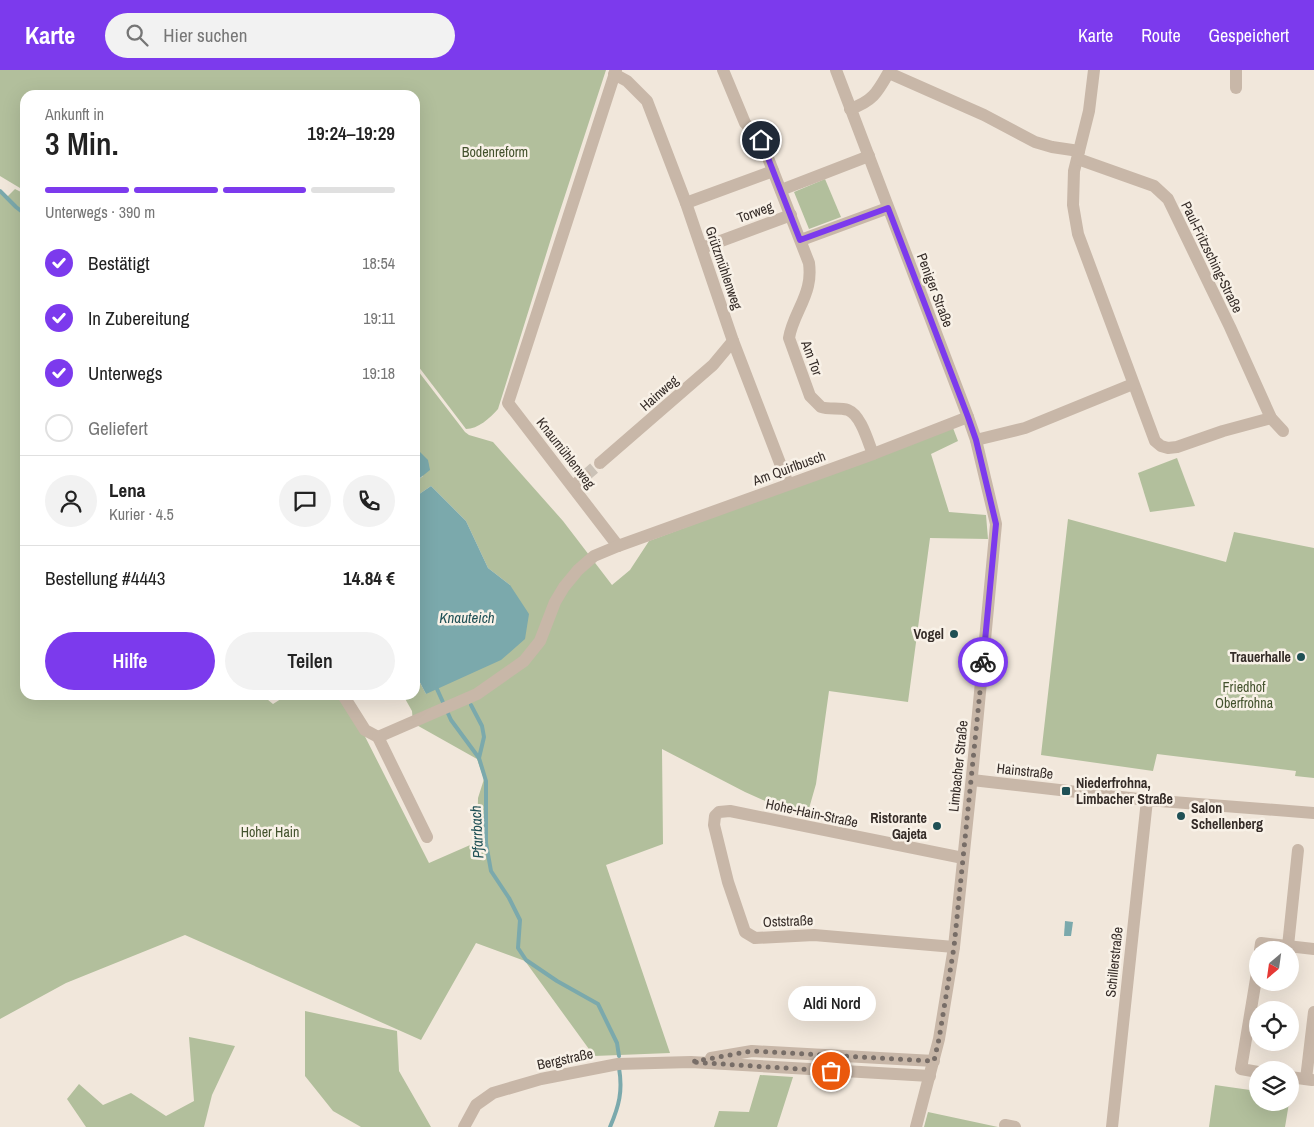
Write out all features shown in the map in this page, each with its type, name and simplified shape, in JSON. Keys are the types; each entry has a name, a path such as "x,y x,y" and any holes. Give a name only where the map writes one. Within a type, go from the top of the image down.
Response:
{"street":[{"name":"Am Tor","path":"724,70 744,123 761,140 809,263 810,277 808,288 790,328 789,338 810,396 821,407 853,412 858,418 873,454"},
{"name":"Peniger Straße","path":"836,70 968,417 976,440 996,524"},
{"path":"1094,70 1089,112 1074,172 1072,192 1074,216 1078,234 1154,441 1168,448 1177,447 1270,418"},
{"path":"1236,70 1236,88"},
{"path":"850,109 871,100 890,71"},
{"name":"Paul-Fritzsching-Straße","path":"890,71 984,115 1035,142 1078,155 1154,186 1168,199 1230,327 1270,418 1283,431"},
{"name":"Grützmühlenweg","path":"615,72 647,101 686,203 733,341 788,484"},
{"name":"Knaumühlenweg","path":"615,72 508,403 618,546"},
{"path":"781,190 869,156"},
{"path":"686,203 773,171"},
{"path":"800,240 888,208"},
{"name":"Torweg","path":"702,248 791,215"},
{"name":"Hainweg","path":"600,463 713,366 733,341"},
{"path":"976,440 1026,428 1133,384"},
{"name":"Am Quirlbusch","path":"618,546 873,454 968,417"},
{"path":"573,486 585,476"},
{"name":"Limbacher Straße","path":"916,1127 939,1039 954,947 996,524"},
{"path":"378,737 478,694 524,661 540,641 555,602 564,586 594,556 618,546"},
{"path":"346,700 365,730 378,737 427,837"},
{"name":"Hainstraße","path":"972,780 1147,800 1314,813"},
{"name":"Schillerstraße","path":"1112,1127 1147,800"},
{"name":"Hohe-Hain-Straße","path":"715,816 719,812 730,811 963,858"},
{"name":"Oststraße","path":"715,816 714,825 728,882 745,932 755,938 814,935 954,947"},
{"path":"1289,941 1298,850"},
{"path":"1299,947 1314,949"},
{"path":"1249,1070 1241,1069 1254,991"},
{"path":"1310,1080 1314,1012"},
{"name":"Bergstraße","path":"691,1062 752,1051 934,1061"},
{"name":"Bergstraße","path":"464,1127 476,1105 493,1093 541,1079 618,1064 691,1062 930,1076"}],"green space":[{"name":"Bodenreform","path":"0,70 606,70 498,409 488,419 470,429 466,429 420,369 420,90 20,90 20,188 0,176"},
{"path":"825,179 841,217 809,229 794,192"},
{"name":"Hoher Hain","path":"15,189 20,192 20,700 268,700 273,704 279,700 347,700 429,863 477,842 478,798 484,779 477,759 413,723 412,711 406,700 420,700 420,683 426,694 510,585 488,568 466,521 431,486 420,494 420,478 423,476 420,465 420,374 465,432 493,442 563,521 612,585 630,570 649,541 953,428 958,441 931,454 949,512 986,515 988,539 930,538 908,702 829,691 816,784 806,819 745,792 662,749 663,844 606,865 670,1053 594,1056 525,961 476,943 421,1040 185,935 66,983 0,1019 0,193 7,197"},
{"path":"1177,458 1195,506 1150,512 1138,473"},
{"name":"Friedhof Oberfrohna","path":"1068,519 1226,562 1234,532 1314,548 1314,778 1295,776 1296,771 1157,754 1153,771 1041,755"},
{"path":"305,1011 397,1031 399,1071 431,1127 361,1127 333,1111 305,1076"},
{"path":"189,1037 235,1046 212,1095 204,1127 86,1127 67,1099 79,1084 103,1105 131,1093 166,1116 194,1101"},
{"path":"760,1075 793,1077 777,1127 714,1127 719,1111 749,1112"},
{"path":"1215,1085 1249,1090 1249,1111 1288,1111 1285,1127 1209,1127"},
{"path":"928,1112 998,1127 924,1127"}],"water":[{"path":"420,452 428,460 430,470 420,478"},
{"name":"Knauteich","path":"431,486 466,521 488,568 510,585 529,614 525,639 501,660 426,694 420,683 420,494"},
{"path":"1065,921 1073,922 1071,936 1064,936"}],"waterway":[{"name":"Pfarrbach","path":"0,191 20,210"},
{"path":"437,689 451,720 479,758"},
{"name":"Pfarrbach","path":"471,705 482,726 484,737 479,758 486,781 486,843 491,871 509,898 520,920 518,948 526,960 557,981 598,1004 617,1043 619,1056"},
{"name":"Pfarrbach","path":"610,1127 619,1098 621,1084 619,1068"}],"tunnel":[{"path":"585,476 600,463"}],"way so far":[{"path":"831,1071 691,1062 752,1051 934,1061 954,947 983,662"}],"place":[{"name":"Vogel","path":"954,634"},
{"name":"Trauerhalle","path":"1301,657"},
{"name":"Niederfrohna, Limbacher Straße","path":"1066,791"},
{"name":"Salon Schellenberg","path":"1181,816"},
{"name":"Ristorante Gajeta","path":"937,826"},
{"name":"Aldi Nord","path":"831,1071"}],"route":[{"path":"761,140 800,240 888,208 976,440 996,524 983,662"}]}
